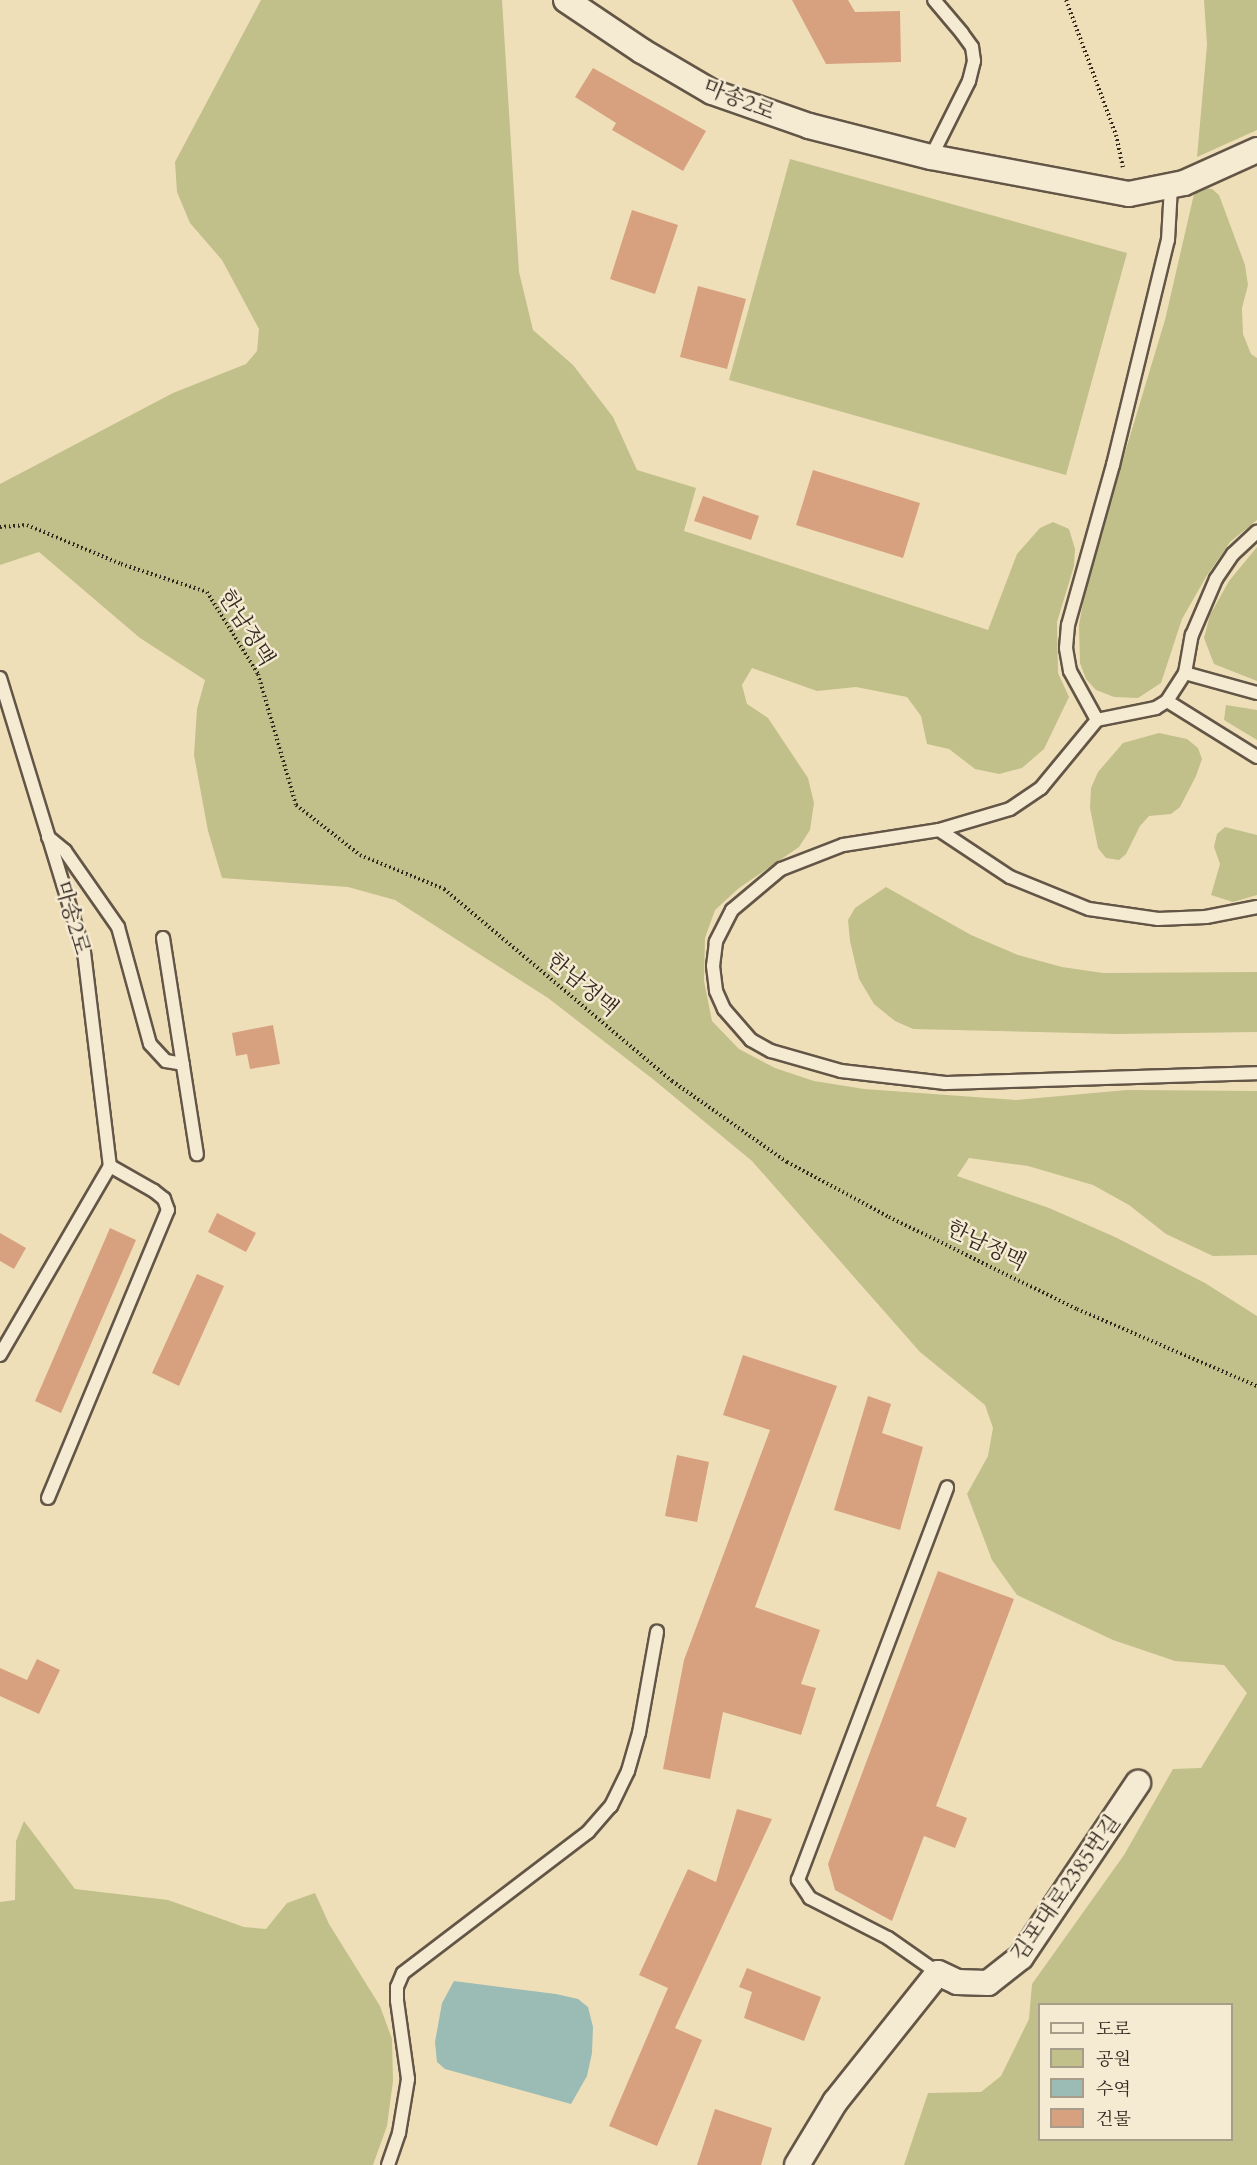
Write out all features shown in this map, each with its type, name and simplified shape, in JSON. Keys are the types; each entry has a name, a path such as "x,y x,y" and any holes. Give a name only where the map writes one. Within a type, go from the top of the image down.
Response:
{"street":[{"name":"마송2로","path":"566,0 642,51 712,92 809,126 931,157 1129,194 1171,186 1257,150"},
{"name":"김포대로2385번길","path":"938,1972 973,1985 988,1983 1007,1971 1038,1934 1138,1783"},
{"path":"797,2165 835,2102 938,1972"}],"lane":[{"path":"931,157 969,81 974,61 972,47 934,0"},
{"path":"1097,720 1080,694 1070,671 1066,648 1068,625 1113,465 1168,240 1171,186"},
{"path":"1257,532 1233,554 1216,579 1192,635 1185,673 1167,701 1143,713 1097,720 1049,780 1026,800 980,820 939,830 816,852 781,869 743,897 722,925 713,966 716,991 738,1028 771,1050 841,1071 906,1081 990,1083 1257,1073"},
{"path":"1185,673 1257,693"},
{"name":"마송2로","path":"0,678 84,952 110,1166"},
{"path":"1167,701 1257,757"},
{"path":"939,830 1010,877 1089,909 1158,920 1206,917 1257,907"},
{"path":"48,837 65,851 118,927 150,1044 166,1061 183,1064"},
{"path":"163,938 197,1154"},
{"path":"0,1355 110,1166 159,1195 168,1210 48,1498"},
{"path":"938,1972 888,1938 810,1898 798,1880 947,1487"},
{"path":"388,2165 399,2133 408,2079 397,2001 397,1987 403,1973 588,1832 611,1806 628,1771 639,1733 657,1632"}],"path":[{"path":"1066,0 1116,135 1129,194"},
{"name":"한남정맥","path":"0,527 27,525 121,564 207,592 258,674 296,805 360,855 444,889 672,1081 787,1162 889,1217 1077,1309 1257,1386"}],"green space":[{"path":"261,0 502,0 519,272 533,330 573,365 613,417 637,470 696,488 684,531 988,630 1017,554 1040,528 1053,522 1069,529 1075,549 1074,566 1057,622 1058,673 1069,697 1044,749 1022,768 999,774 975,769 949,749 927,744 921,716 907,697 856,687 817,691 752,668 742,685 747,704 768,718 808,778 814,803 810,830 799,847 739,888 715,910 705,938 704,981 712,1021 739,1049 775,1068 814,1081 864,1089 1016,1100 1127,1090 1257,1091 1257,1255 1213,1256 1166,1234 1129,1205 1093,1185 1028,1166 969,1158 957,1176 1049,1208 1115,1237 1205,1283 1257,1316 1257,2165 904,2165 928,2093 981,2092 1001,2076 1029,2019 1032,1984 1124,1855 1173,1769 1201,1768 1247,1693 1224,1665 1175,1661 1113,1640 1017,1595 992,1560 967,1494 988,1456 993,1428 985,1405 920,1352 752,1161 654,1080 548,998 395,900 348,887 222,878 208,831 194,755 197,709 205,680 140,638 39,552 0,565 0,484 173,393 246,364 257,351 259,329 222,260 190,223 177,192 175,162"},
{"path":"1204,0 1257,0 1257,130 1197,157 1207,45"},
{"path":"790,159 1127,253 1066,475 729,380"},
{"path":"1203,188 1212,189 1219,195 1245,265 1248,285 1242,308 1243,334 1251,354 1257,358 1257,520 1230,542 1206,577 1182,619 1161,683 1138,698 1114,697 1096,690 1086,679 1080,663 1079,625 1088,575 1165,320 1194,194"},
{"path":"1257,547 1257,681 1214,664 1204,638 1210,615 1229,581"},
{"path":"1226,705 1257,710 1257,740 1224,720"},
{"path":"1159,733 1187,739 1198,748 1202,759 1196,776 1180,807 1171,814 1149,816 1140,826 1126,854 1119,860 1106,858 1098,848 1090,808 1091,788 1098,772 1123,743"},
{"path":"1225,827 1257,835 1257,895 1233,902 1211,895 1220,864 1214,847 1217,834"},
{"path":"886,887 971,935 1018,955 1062,967 1103,973 1257,972 1257,1032 1118,1034 913,1029 895,1021 874,1004 859,979 850,941 848,920 855,908"},
{"path":"24,1821 75,1889 168,1900 244,1927 266,1929 287,1903 315,1893 329,1924 380,2006 392,2039 393,2081 387,2126 373,2165 0,2165 0,1902 15,1900 16,1841"}],"water":[{"path":"454,1981 556,1994 578,1999 588,2007 593,2027 592,2053 587,2076 571,2104 445,2069 437,2062 435,2042 442,2003"}],"building":[{"path":"792,0 848,0 855,12 900,11 901,62 826,64"},
{"path":"593,68 706,131 683,171 612,130 616,123 575,97"},
{"path":"632,210 678,225 655,294 610,279"},
{"path":"698,286 746,299 727,369 680,357"},
{"path":"813,470 920,503 903,558 796,525"},
{"path":"703,496 759,516 751,540 694,521"},
{"path":"273,1025 280,1064 250,1069 247,1054 236,1056 232,1033"},
{"path":"217,1213 256,1233 246,1252 208,1232"},
{"path":"110,1228 136,1240 61,1413 35,1401"},
{"path":"0,1233 26,1248 14,1269 0,1261"},
{"path":"197,1274 224,1286 179,1386 152,1373"},
{"path":"743,1355 837,1386 755,1607 820,1630 801,1684 816,1688 801,1735 723,1712 710,1779 663,1769 684,1660 770,1430 723,1415"},
{"path":"868,1396 891,1404 882,1433 923,1447 900,1530 834,1510"},
{"path":"677,1455 709,1462 697,1522 665,1516"},
{"path":"938,1571 1014,1599 936,1806 967,1818 955,1848 924,1836 892,1921 835,1890 828,1864"},
{"path":"37,1659 60,1670 39,1714 0,1696 0,1668 27,1680"},
{"path":"737,1809 772,1819 675,2028 702,2040 657,2146 609,2126 668,1988 639,1975 688,1869 716,1882"},
{"path":"747,1968 821,1997 804,2041 744,2018 752,1992 739,1987"},
{"path":"715,2109 772,2128 761,2165 697,2165"}]}
